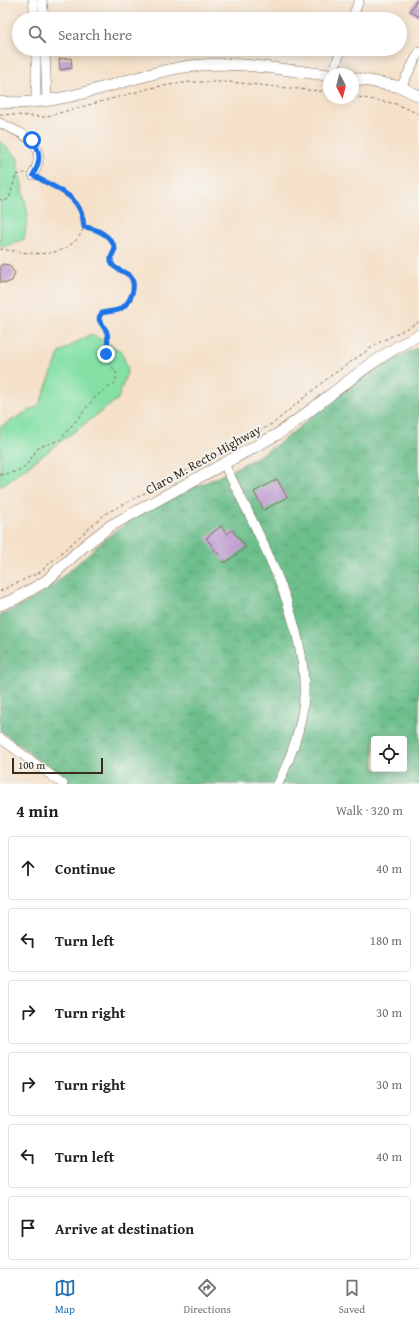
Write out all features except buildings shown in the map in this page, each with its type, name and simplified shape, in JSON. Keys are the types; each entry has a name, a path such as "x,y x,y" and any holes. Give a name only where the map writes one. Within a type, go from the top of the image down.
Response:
{"main road":[{"path":"0,102 42,101 165,71 202,65 246,66 323,74"},
{"path":"359,79 402,88 419,96"},
{"name":"Claro M. Recto Highway","path":"0,605 15,599 46,581 83,547 110,526 278,434 302,418 337,388 371,363 419,335"}],"street":[{"path":"33,0 34,12"},
{"path":"42,0 43,12"},
{"path":"354,12 358,0"},
{"path":"402,88 419,52"},
{"path":"37,56 42,101"},
{"path":"42,101 45,56"},
{"path":"334,68 338,56"},
{"path":"0,123 26,136 36,145 39,163 33,175"},
{"path":"224,464 268,554 292,620 300,655 304,698 300,722 294,747 278,784"},
{"path":"0,738 63,784"}],"path":[{"path":"0,114 44,117 155,87 191,82 229,82 323,91"},
{"path":"359,97 396,104 419,114"},
{"path":"0,199 3,201 9,199 14,179 19,173 33,175 74,200 82,211 84,227 82,234 73,244 58,251 34,253 0,250"},
{"path":"0,475 19,471 25,467 39,447 57,442 97,396 114,386 117,380 117,374 108,363 106,354 108,340 107,334 99,321 99,316 102,313 120,310 125,305 133,291 132,282 129,276 115,268 111,263 111,256 115,249 113,243 97,230 84,227"},
{"path":"0,592 40,572 105,514 219,454 274,422 329,377 378,343 419,322"}],"green space":[{"path":"0,141 17,157 28,216 24,239 4,247 0,246"},
{"path":"91,334 121,351 128,369 118,399 0,487 0,427 39,405 60,352"},
{"path":"419,347 419,784 69,784 0,730 0,615 17,608 47,589 103,541 135,518 172,498 249,462 267,451 289,436 346,389"}],"route":[{"path":"32,140 36,145 39,156 39,163 33,175 66,194 79,205 82,211 84,227 97,230 113,243 115,249 111,256 111,263 115,268 126,273 131,279 133,291 125,305 120,310 105,312 99,316 99,321 106,330 107,334 108,340 106,354"}]}
